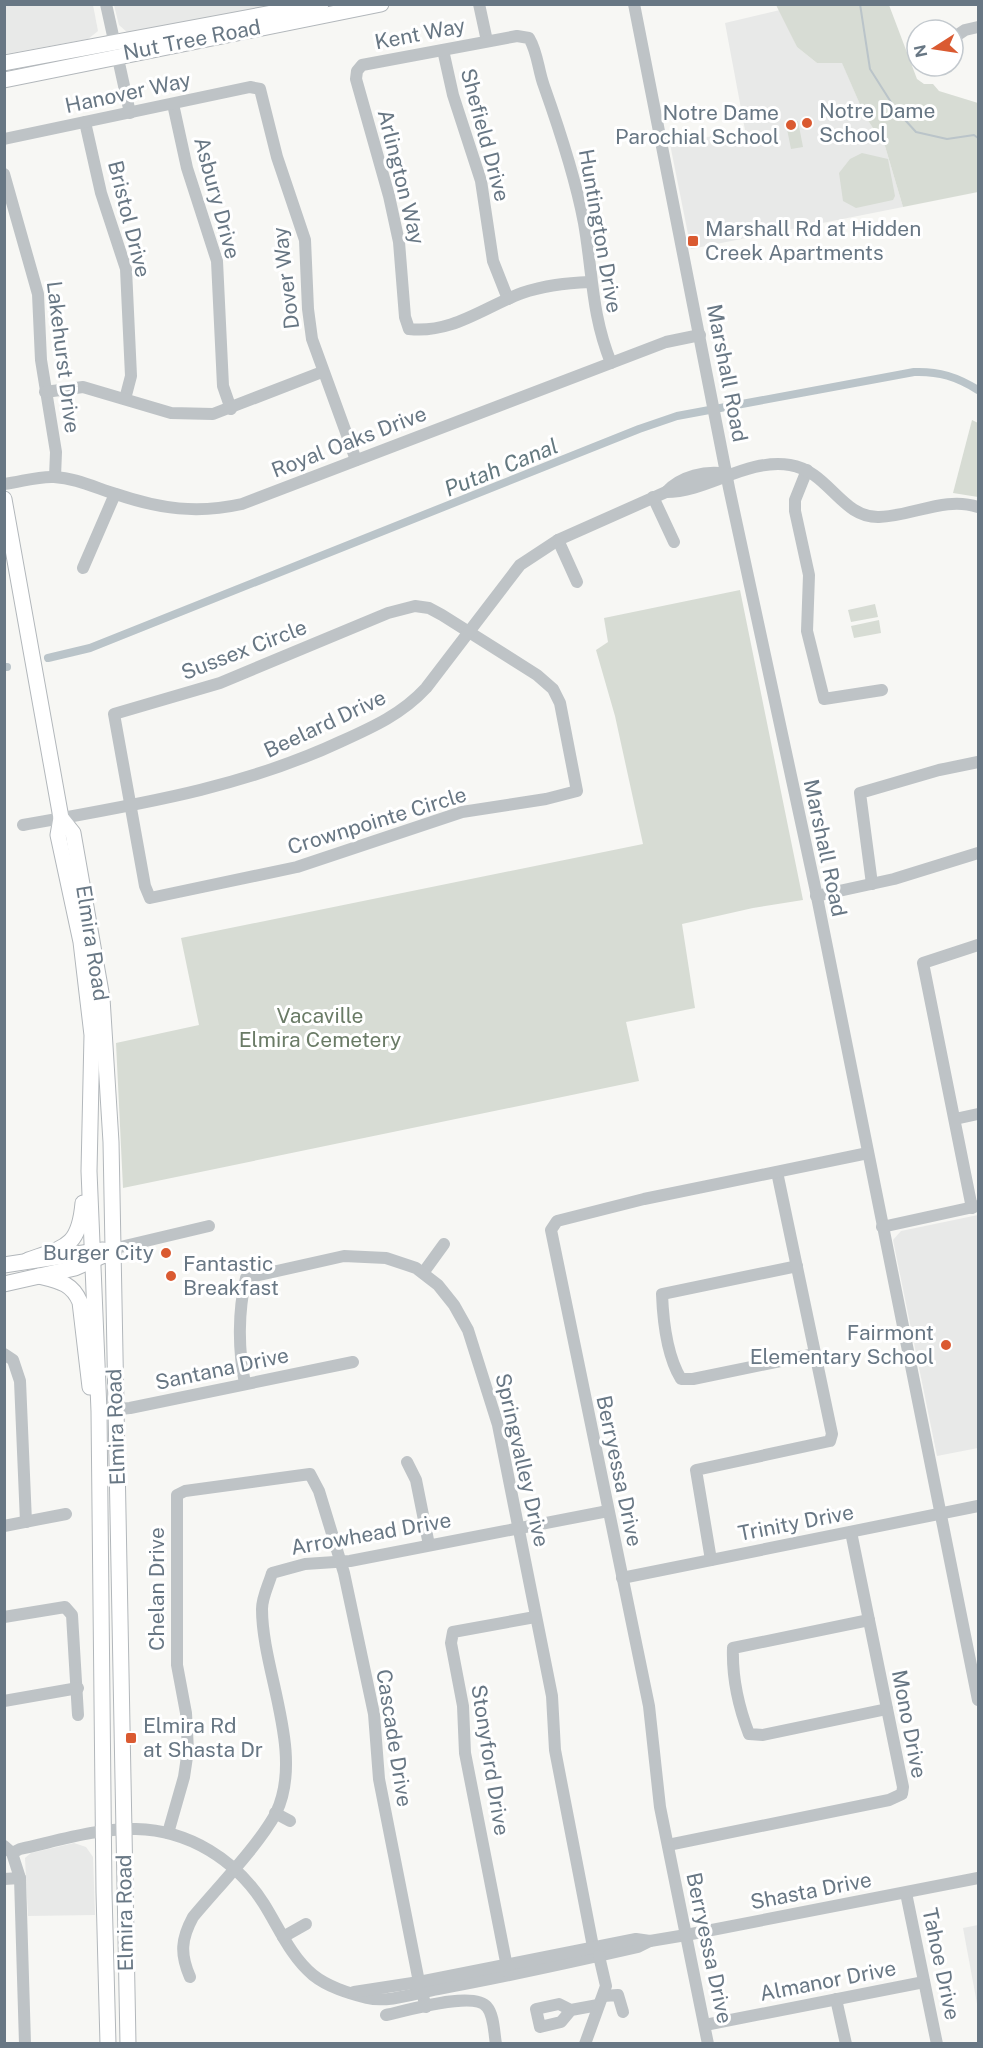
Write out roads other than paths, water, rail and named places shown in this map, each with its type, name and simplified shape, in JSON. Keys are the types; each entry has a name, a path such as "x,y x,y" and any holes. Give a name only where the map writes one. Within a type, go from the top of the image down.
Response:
{"main road":[{"name":"Nut Tree Road","path":"4,80 116,50 321,4"},
{"name":"Nut Tree Road","path":"4,63 116,50 381,4"},
{"name":"Elmira Road","path":"4,499 61,818 58,835 81,942 93,1035 89,1171 99,1417 103,1833 108,2043"},
{"name":"Elmira Road","path":"61,818 73,833 97,964 105,1025 111,1142 128,2043"},
{"path":"4,1265 60,1249 74,1240 82,1222 89,1171"},
{"path":"4,1284 39,1276 112,1250"},
{"path":"28,1260 93,1256"},
{"path":"39,1276 65,1282 75,1291 80,1302 87,1369 99,1417"}],"street":[{"path":"106,4 130,112"},
{"path":"479,4 487,41"},
{"name":"Marshall Road","path":"634,4 727,474 816,896 978,1700"},
{"name":"Kent Way","path":"357,71 362,65 487,41 517,36 529,38"},
{"name":"Huntington Drive","path":"529,38 535,47 542,80 571,165 583,222 597,324 611,363"},
{"name":"Shefield Drive","path":"443,50 453,95 481,181 493,261 507,299"},
{"name":"Arlington Way","path":"357,71 356,79 389,196 399,242 405,317 409,328 420,330 466,321 507,299"},
{"name":"Hanover Way","path":"4,139 250,87 260,90"},
{"name":"Dover Way","path":"260,90 277,157 305,240 308,309 312,339 322,372 356,460"},
{"name":"Asbury Drive","path":"173,104 187,168 217,261 223,386 231,409"},
{"name":"Bristol Drive","path":"86,122 101,193 126,269 131,376 125,399"},
{"name":"Lakehurst Drive","path":"4,174 38,294 45,392 56,452 55,477"},
{"path":"507,299 550,284 590,282"},
{"name":"Royal Oaks Drive","path":"4,484 55,477 88,483 115,494 171,509 212,511 242,504 666,342 700,335"},
{"path":"45,392 83,387 171,413 190,416 213,414 231,409 322,372"},
{"name":"Beelard Drive","path":"23,825 248,779 302,760 382,723 410,705 520,566 558,540 666,492 716,481 727,474 774,464 791,465 807,470 825,482 850,507 864,515 886,516 954,503 978,507"},
{"path":"807,470 795,500 795,511 809,575 807,631 819,687 824,699 882,690"},
{"path":"83,568 115,494"},
{"path":"654,497 674,543"},
{"path":"558,540 578,582"},
{"name":"Sussex Circle","path":"129,805 114,714 220,683 402,608 429,608 468,632"},
{"name":"Crownpointe Circle","path":"129,805 145,886 150,898 278,872 462,812 546,799 577,791 560,703 553,689 537,675 468,632"},
{"path":"872,884 860,794 939,770 978,762"},
{"path":"816,896 872,884 978,854"},
{"path":"882,1227 975,1207 923,963 978,945"},
{"path":"955,1119 978,1114"},
{"name":"Berryessa Drive","path":"708,2043 658,1795 649,1707 551,1230 553,1224 562,1219 644,1199 868,1153"},
{"path":"711,1560 696,1470 831,1441 832,1434 777,1172"},
{"path":"112,1250 209,1226"},
{"path":"423,1273 444,1244"},
{"name":"Springvalley Drive","path":"245,1383 241,1339 242,1294 246,1278 339,1257 368,1255 386,1258 423,1273 438,1285 454,1305 468,1330 498,1425 552,1696 555,1750 595,1955 601,2001"},
{"path":"797,1266 662,1294 675,1370 681,1379 815,1354"},
{"path":"4,1354 13,1360 20,1382 26,1522"},
{"name":"Santana Drive","path":"99,1417 115,1410 353,1362"},
{"path":"407,1462 416,1480 429,1545"},
{"name":"Chelan Drive","path":"168,1833 184,1777 188,1749 186,1713 177,1665 177,1495 185,1491 297,1473 310,1474 319,1491"},
{"name":"Cascade Drive","path":"319,1491 340,1562 374,1714 379,1779 420,1988 426,2007"},
{"name":"Trinity Drive","path":"622,1578 978,1506"},
{"name":"Arrowhead Drive","path":"190,1977 183,1961 182,1945 186,1930 193,1917 234,1868 275,1813 284,1788 286,1768 262,1606 272,1573 305,1564 340,1562 608,1511"},
{"path":"4,1526 66,1514"},
{"name":"Mono Drive","path":"668,1845 897,1798 902,1794 903,1787 851,1532"},
{"path":"4,1617 65,1607 69,1610 74,1634 78,1715"},
{"name":"Stonyford Drive","path":"508,1970 465,1753 463,1706 451,1643 453,1632 536,1617"},
{"path":"869,1620 733,1648 732,1664 749,1734 763,1735 887,1709"},
{"path":"4,1701 78,1688"},
{"path":"275,1813 290,1821"},
{"name":"Shasta Drive","path":"8,1849 20,1849 134,1829 168,1833 200,1845 234,1868 251,1886 302,1965 313,1975 330,1986 369,1998 392,1998 420,1988 595,1955 636,1939 650,1941 686,1935 978,1878"},
{"path":"8,1849 20,1878 25,2043"},
{"path":"4,1879 20,1878"},
{"name":"Tahoe Drive","path":"906,1893 937,2043"},
{"path":"283,1937 306,1924"},
{"name":"Almanor Drive","path":"705,2025 924,1982"},
{"path":"571,2010 618,1995 623,2012"},
{"path":"836,1999 846,2043"},
{"path":"386,2015 474,2000 486,2004 490,2011 496,2043"},
{"path":"585,2043 601,2001"}],"waterway":[{"path":"860,4 870,69 896,110 916,132 947,139 974,135 978,138"},
{"name":"Putah Canal","path":"48,658 90,648 639,429 677,416 914,372 948,376 978,390"}],"place":[{"name":"Notre Dame School","path":"807,123"},
{"name":"Notre Dame Parochial School","path":"791,125"},
{"name":"Marshall Rd at Hidden Creek Apartments","path":"693,241"},
{"name":"Burger City","path":"166,1253"},
{"name":"Fantastic Breakfast","path":"171,1276"},
{"name":"Fairmont Elementary School","path":"946,1345"},
{"name":"Elmira Rd at Shasta Dr","path":"131,1738"}],"park label":[{"name":"Vacaville Elmira Cemetery","path":"320,1028"}]}
